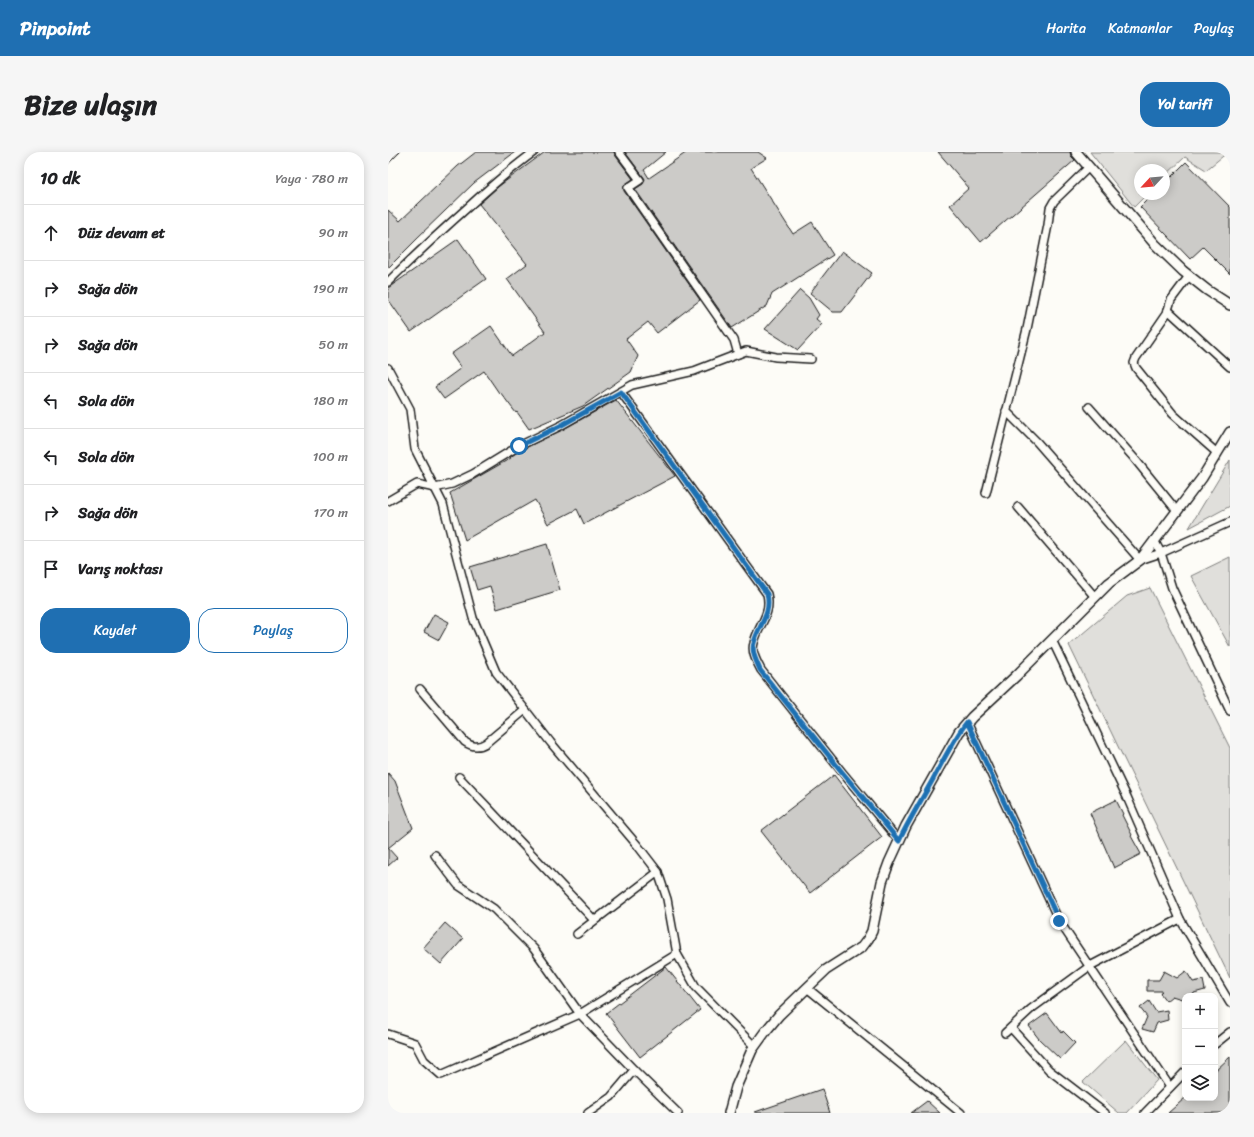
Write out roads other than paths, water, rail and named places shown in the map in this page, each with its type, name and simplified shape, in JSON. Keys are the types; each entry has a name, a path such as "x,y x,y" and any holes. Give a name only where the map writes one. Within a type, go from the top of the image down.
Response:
{"street":[{"path":"388,282 415,254 490,187 534,152"},
{"path":"618,152 640,180 628,188 734,340 738,354"},
{"path":"1076,152 1155,244 1207,290 1229,302"},
{"path":"986,493 1027,329 1048,225 1050,208 1054,201 1089,167"},
{"path":"1190,276 1171,300 1167,313 1134,363 1173,414 1217,453"},
{"path":"1168,310 1230,367"},
{"path":"388,501 417,484 435,488 452,484 474,474 519,446 560,426 632,385 694,371 746,351 776,357 811,359"},
{"path":"388,368 410,409 415,449 443,504 473,618 496,672 551,743 638,846 658,872 667,899 677,954 696,987 754,1046"},
{"path":"621,392 767,594 769,602 768,610 753,643 754,653 760,670 899,841"},
{"path":"1089,407 1134,458 1177,511"},
{"path":"1006,411 1038,442 1140,560"},
{"path":"1140,560 1202,478 1230,432"},
{"path":"1018,507 1095,597"},
{"path":"729,1113 736,1087 754,1046 780,1015 826,970 862,947 868,939 872,931 882,882 899,841 945,756 959,732 967,722 1109,583 1140,560 1161,553 1230,522"},
{"path":"1154,540 1161,553 1172,588 1230,711"},
{"path":"1052,640 1127,797 1180,919 1230,1003"},
{"path":"420,689 465,742 474,746 486,743 525,710"},
{"path":"967,722 1059,921 1170,1087"},
{"path":"459,777 594,920"},
{"path":"435,855 458,885 494,909 534,949 580,1014 678,1113"},
{"path":"577,934 658,872"},
{"path":"1105,1113 1049,1070 1008,1031 1032,1009 1090,966 1180,919"},
{"path":"388,1034 415,1043 424,1060 442,1075 580,1014 677,954"},
{"path":"807,988 961,1113"},
{"path":"1218,1042 1230,1032"},
{"path":"589,1113 611,1097 634,1070"},
{"path":"1145,1113 1182,1075"}]}
